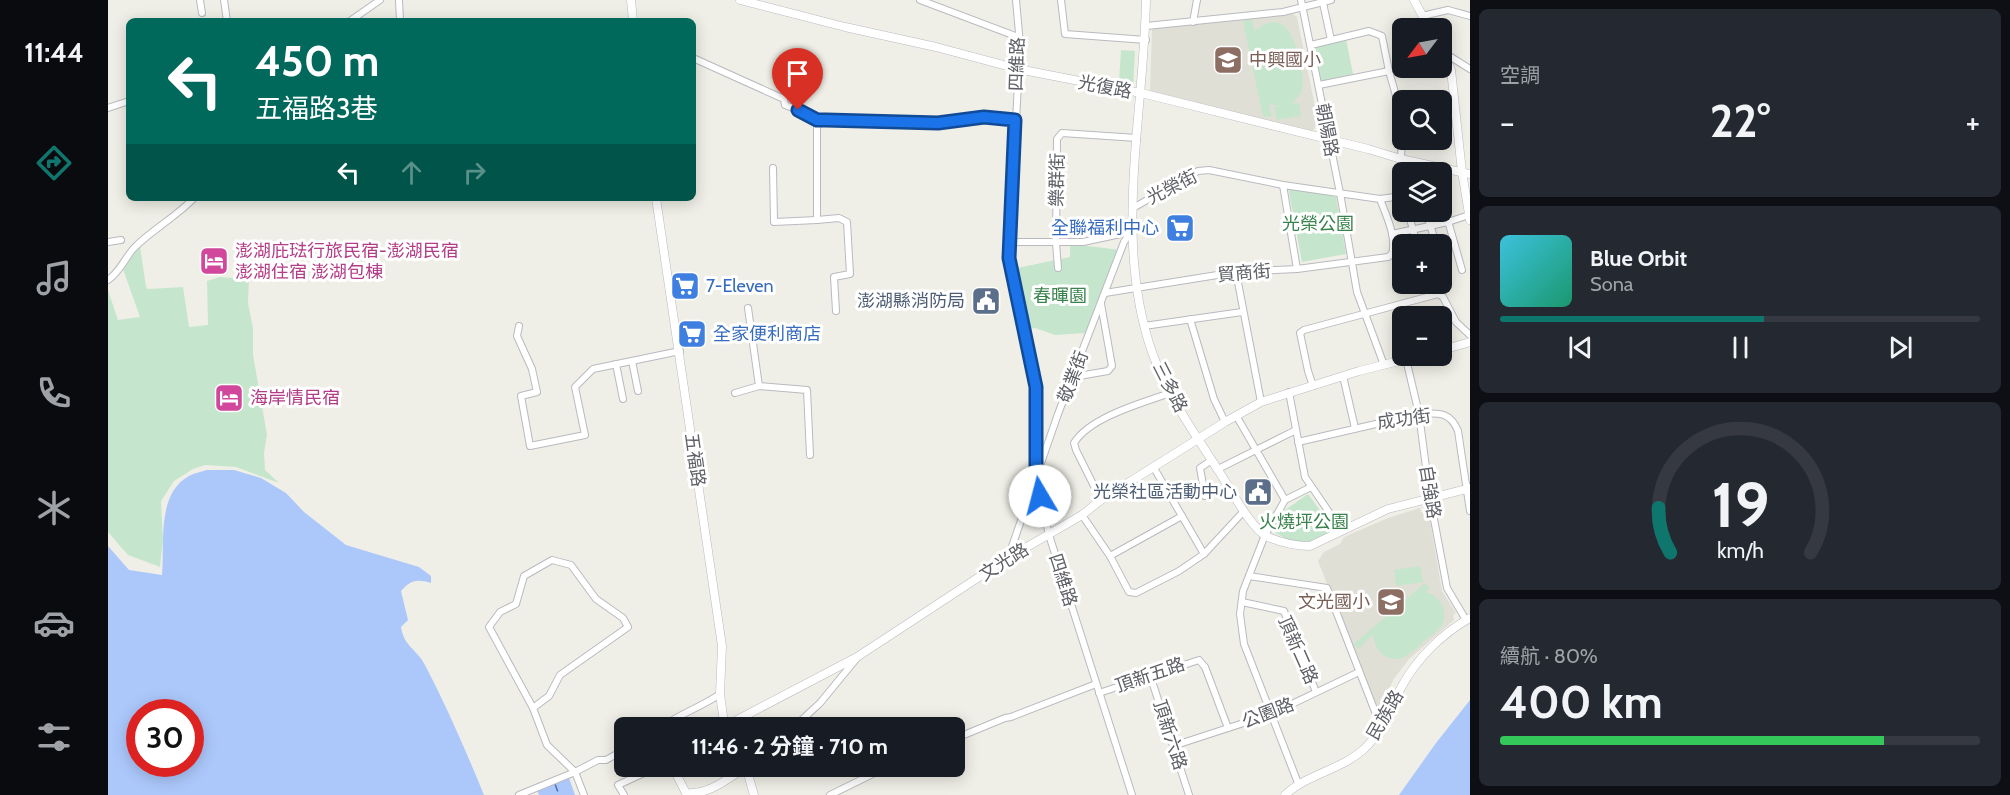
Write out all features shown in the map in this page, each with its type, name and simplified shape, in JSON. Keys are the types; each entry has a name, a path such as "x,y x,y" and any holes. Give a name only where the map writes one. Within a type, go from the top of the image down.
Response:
{"street":[{"path":"200,0 202,13"},
{"path":"224,0 227,18"},
{"path":"354,18 380,0"},
{"path":"399,0 400,18"},
{"path":"631,0 633,18"},
{"name":"光復路","path":"740,0 1018,69 1141,93 1401,159 1466,173"},
{"path":"920,0 1018,37"},
{"name":"四維路","path":"1016,0 1018,69 1009,258 1036,387 1036,476 1048,535 1132,795"},
{"path":"1061,0 1065,34 1146,40"},
{"name":"三多路","path":"1146,0 1146,40 1131,232 1144,326 1152,353 1170,393 1244,511 1264,535"},
{"path":"1193,22 1197,0"},
{"name":"朝陽路","path":"1301,0 1352,261"},
{"path":"1146,26 1303,9 1331,0"},
{"path":"1414,0 1422,16 1448,10 1470,16"},
{"path":"1323,3 1331,40"},
{"path":"1311,45 1369,31 1382,36 1394,90"},
{"path":"1452,57 1470,69"},
{"path":"696,59 784,99 785,105 811,115 817,120 938,123 984,117 1015,120"},
{"path":"1319,86 1389,71"},
{"path":"1452,77 1466,173 1469,218 1452,221"},
{"path":"108,108 126,102"},
{"path":"817,120 817,220"},
{"name":"樂群街","path":"1059,268 1056,243 1057,139 1062,133 1137,138"},
{"path":"1401,150 1401,159"},
{"path":"773,168 774,222 839,218 847,222 850,274 834,277 836,311"},
{"name":"光榮街","path":"1133,208 1198,171 1209,170 1283,185 1380,199 1392,197"},
{"path":"1283,185 1297,269"},
{"path":"1380,199 1392,234 1448,222 1462,270"},
{"path":"108,280 122,267 134,248 191,201"},
{"name":"五福路","path":"657,201 722,646 720,694 723,717"},
{"path":"1411,222 1415,234"},
{"path":"1429,222 1433,234"},
{"path":"1009,242 1083,242 1131,232"},
{"name":"敬業街","path":"1008,558 1073,376 1124,242 1131,232"},
{"path":"108,242 121,240"},
{"name":"貿商街","path":"1105,293 1236,272 1297,269 1388,257 1392,254"},
{"path":"1352,261 1357,292 1384,365"},
{"path":"1236,272 1261,402"},
{"path":"1313,386 1300,333 1304,330 1438,294 1443,297 1456,322 1470,335"},
{"path":"1073,376 1108,371 1112,366 1101,303"},
{"path":"748,308 759,386"},
{"path":"1144,326 1242,312"},
{"path":"1190,319 1214,399 1226,422"},
{"path":"519,326 518,336 532,369 537,392 521,396 530,446 585,435 575,387 593,369 680,351"},
{"path":"1452,347 1470,342"},
{"path":"632,361 638,391"},
{"name":"文光路","path":"743,717 857,657 1008,558 1082,515 1101,500 1261,402 1392,363"},
{"path":"616,364 623,399"},
{"name":"自強路","path":"1408,366 1419,414 1430,498 1447,588 1468,619"},
{"path":"1343,376 1355,428"},
{"path":"735,393 759,386 807,390 810,454"},
{"path":"1289,392 1305,477 1342,531"},
{"path":"1101,500 1074,442 1078,436 1109,415 1170,393"},
{"name":"成功街","path":"1298,442 1419,414 1436,413 1447,416 1454,421 1458,431 1470,511"},
{"path":"1237,417 1286,500"},
{"path":"1218,469 1296,430"},
{"path":"1204,496 1200,468 1212,460"},
{"path":"1154,468 1204,554"},
{"path":"1298,783 1244,644 1240,614 1243,591 1264,535 1286,500 1311,487"},
{"path":"1264,535 1297,546 1310,546 1388,509 1468,488"},
{"path":"1082,515 1110,556 1129,592 1136,592 1179,571 1204,554 1244,511"},
{"path":"1110,556 1182,516"},
{"path":"533,708 549,696 560,675 628,627 622,618 596,599 571,565 552,560 524,576 516,604 500,612 489,627 533,708 547,745 575,772 584,795"},
{"path":"1249,576 1327,588 1381,727"},
{"name":"頂新二路","path":"1242,602 1284,611 1316,692"},
{"name":"民族路","path":"1285,795 1298,783 1360,752 1381,727 1403,683 1416,663 1468,619"},
{"path":"805,717 820,703 857,657"},
{"name":"頂新五路","path":"1099,693 1199,660 1205,667 1228,728"},
{"name":"公園路","path":"1173,746 1271,714 1359,672"},
{"name":"頂新六路","path":"1150,675 1189,795"},
{"path":"965,734 1096,684"},
{"path":"675,717 704,706 720,694"},
{"path":"519,795 598,760 606,760 614,756"},
{"path":"624,795 618,785 635,777"},
{"path":"677,777 685,794 705,794 731,777"},
{"path":"749,777 754,795"},
{"path":"830,795 867,777"}],"shaded area":[{"name":"中興國小","path":"1293,14 1297,17 1318,122 1313,131 1150,91 1152,28"},
{"name":"文光國小","path":"1420,508 1421,512 1429,515 1442,591 1456,613 1453,615 1454,620 1409,659 1393,680 1379,715 1318,561 1324,552 1340,544 1344,537 1388,518"}],"green space":[{"path":"1252,19 1255,31 1273,22 1280,23 1291,35 1298,52 1303,82 1300,94 1291,104 1299,103 1301,116 1277,120 1274,107 1279,106 1269,104 1272,116 1263,117 1243,21"},
{"path":"1346,39 1353,74 1321,81 1313,47"},
{"path":"1121,50 1135,51 1133,89 1119,82"},
{"name":"光榮公園","path":"1288,187 1336,197 1346,254 1302,262"},
{"name":"春暉園","path":"1072,244 1120,250 1086,333 1055,335 1035,328 1025,329 1013,269 1070,257"},
{"path":"140,246 146,287 148,289 183,287 189,327 208,325 207,281 220,277 249,279 248,303 253,328 253,355 267,435 264,453 265,470 279,483 236,467 205,465 193,469 174,481 161,501 163,539 160,567 128,555 108,532 108,290 118,320 140,317 123,269"},
{"name":"火燒坪公園","path":"1308,494 1335,531 1316,540 1302,543 1288,540 1270,529 1285,510"},
{"path":"1420,566 1423,582 1396,586 1394,570"},
{"path":"1425,583 1430,588 1425,592 1435,596 1443,609 1444,619 1438,629 1411,653 1400,658 1394,659 1384,655 1377,647 1373,635 1358,649 1354,644"}],"water":[{"path":"207,470 234,470 261,478 286,493 304,512 346,545 419,567 431,576 431,583 414,581 401,591 408,620 401,627 405,639 422,660 433,681 484,795 108,795 108,546 129,570 162,575 164,521 167,507 178,484 195,473"},
{"path":"1470,700 1470,795 1399,795 1436,743"},
{"path":"569,778 575,795 539,795 537,790"}],"ferry route":[{"path":"555,784 559,795"}],"place":[{"name":"中興國小","path":"1228,60"},
{"name":"全聯福利中心","path":"1180,228"},
{"name":"澎湖庇琺行旅民宿-澎湖民宿 澎湖住宿 澎湖包棟","path":"214,261"},
{"name":"7-Eleven","path":"685,286"},
{"name":"澎湖縣消防局","path":"986,301"},
{"name":"全家便利商店","path":"692,334"},
{"name":"海岸情民宿","path":"229,398"},
{"name":"光榮社區活動中心","path":"1258,492"},
{"name":"文光國小","path":"1391,602"}],"route":[{"path":"798,110 817,120 938,123 984,117 1015,120 1009,258 1036,387 1036,476 1040,496"}]}
